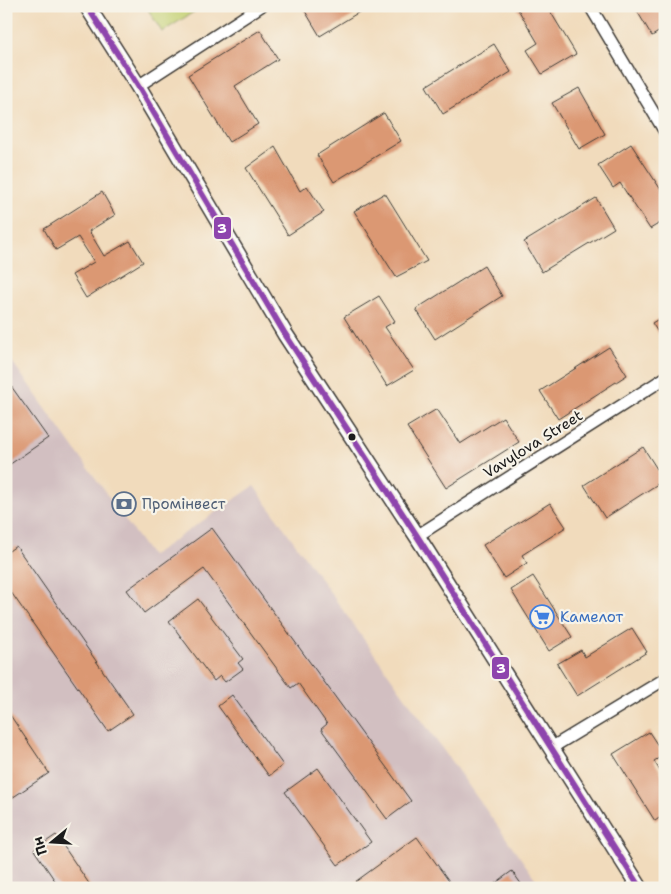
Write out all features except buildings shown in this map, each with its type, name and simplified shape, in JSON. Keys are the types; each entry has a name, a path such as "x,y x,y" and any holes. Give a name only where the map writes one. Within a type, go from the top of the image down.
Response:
{"street":[{"path":"87,6 138,86 284,334 417,536 640,888"},
{"path":"138,86 261,6"},
{"path":"590,6 665,132"},
{"name":"Vavylova Street","path":"417,536 665,378"},
{"path":"551,748 665,679"}],"shaded area":[{"path":"6,353 151,556 254,486 542,888 6,888"}],"green space":[{"path":"146,6 203,6 162,32"}],"transit line":[{"name":"3","path":"87,6 138,86 285,334 417,536 640,888"}],"place":[{"name":"Промінвест","path":"124,504"},
{"name":"Камелот","path":"542,617"}]}
